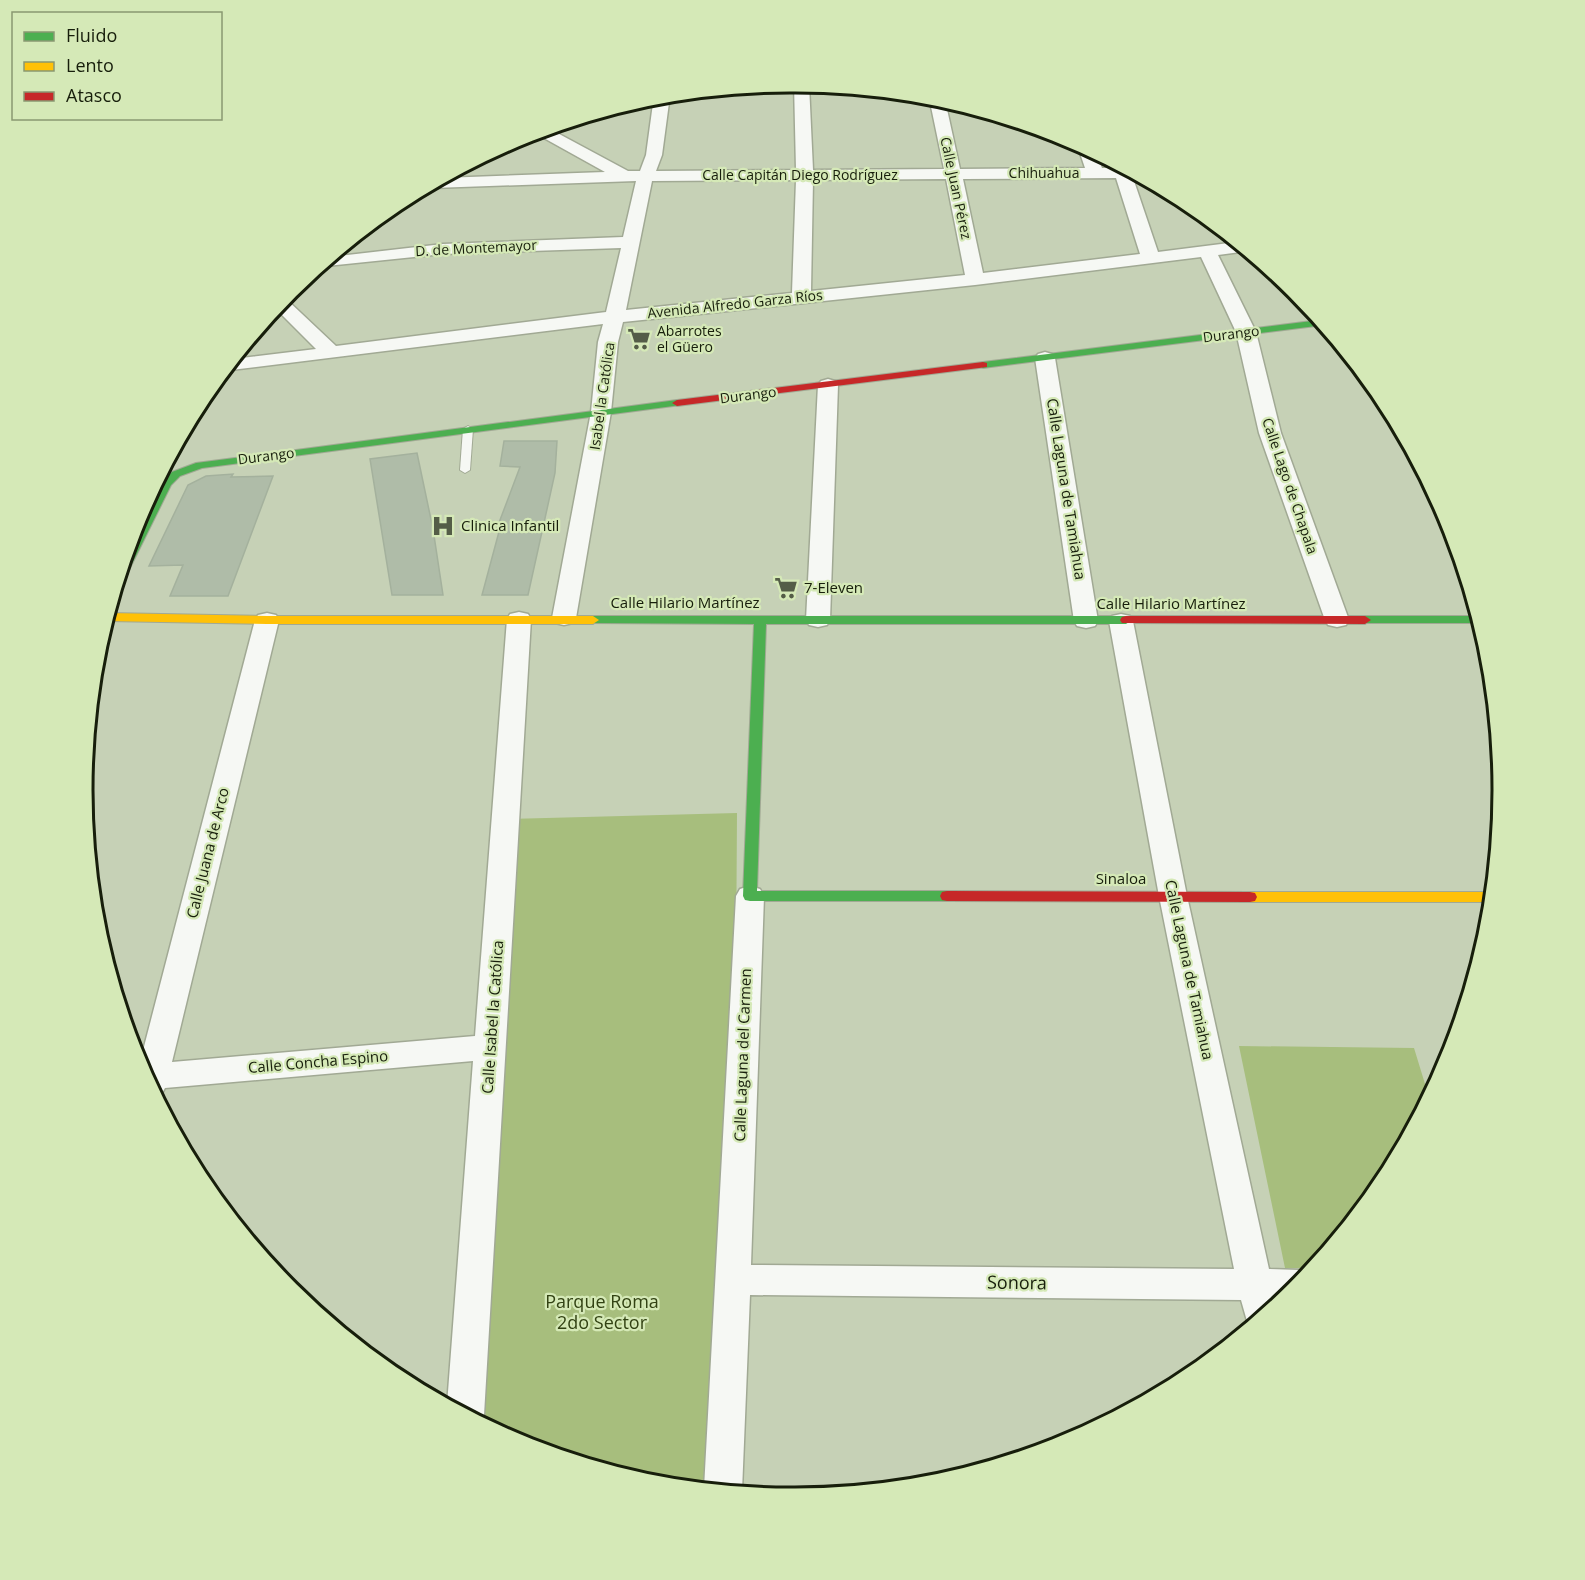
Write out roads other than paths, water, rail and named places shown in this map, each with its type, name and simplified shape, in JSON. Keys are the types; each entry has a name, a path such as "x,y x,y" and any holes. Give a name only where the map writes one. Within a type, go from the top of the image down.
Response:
{"street":[{"path":"801,93 805,174 801,297"},
{"name":"Isabel la Católica","path":"564,618 601,412 608,342 630,242 635,176 654,154 661,105"},
{"name":"Calle Juan Pérez","path":"939,108 975,279"},
{"path":"551,135 635,176"},
{"path":"1090,159 1095,173"},
{"name":"Chihuahua","path":"954,174 1119,173"},
{"name":"Calle Capitán Diego Rodríguez","path":"448,182 635,176 954,174"},
{"path":"1131,179 1151,259"},
{"name":"D. de Montemayor","path":"336,261 443,249 630,242"},
{"name":"Avenida Alfredo Garza Ríos","path":"238,364 615,317 975,279 1233,248"},
{"name":"Calle Lago de Chapala","path":"1207,251 1246,332 1270,433 1337,620"},
{"path":"286,308 330,352"},
{"name":"Durango","path":"145,525 166,483 176,474 216,462 1313,324"},
{"name":"Calle Laguna de Tamiahua","path":"1045,358 1086,621"},
{"path":"818,620 828,385"},
{"name":"Calle Hilario Martínez","path":"115,617 267,620 564,618 1086,621 1470,620"},
{"name":"Calle Isabel la Católica","path":"466,1407 519,619"},
{"name":"Calle Juana de Arco","path":"152,1069 267,620"},
{"name":"Calle Laguna del Carmen","path":"723,1484 734,1280 760,620"},
{"name":"Calle Laguna de Tamiahua","path":"1120,621 1173,896 1259,1301"},
{"name":"Sinaloa","path":"750,896 1484,897"},
{"name":"Calle Concha Espino","path":"156,1079 491,1047"},
{"name":"Sonora","path":"734,1280 1259,1301 1276,1294"}],"lane":[{"path":"465,470 468,429"}],"place":[{"name":"Abarrotes el Güero","path":"639,339"},
{"name":"Clinica Infantil","path":"443,526"},
{"name":"7-Eleven","path":"786,588"}],"park label":[{"name":"Parque Roma 2do Sector","path":"602,1312"}]}
